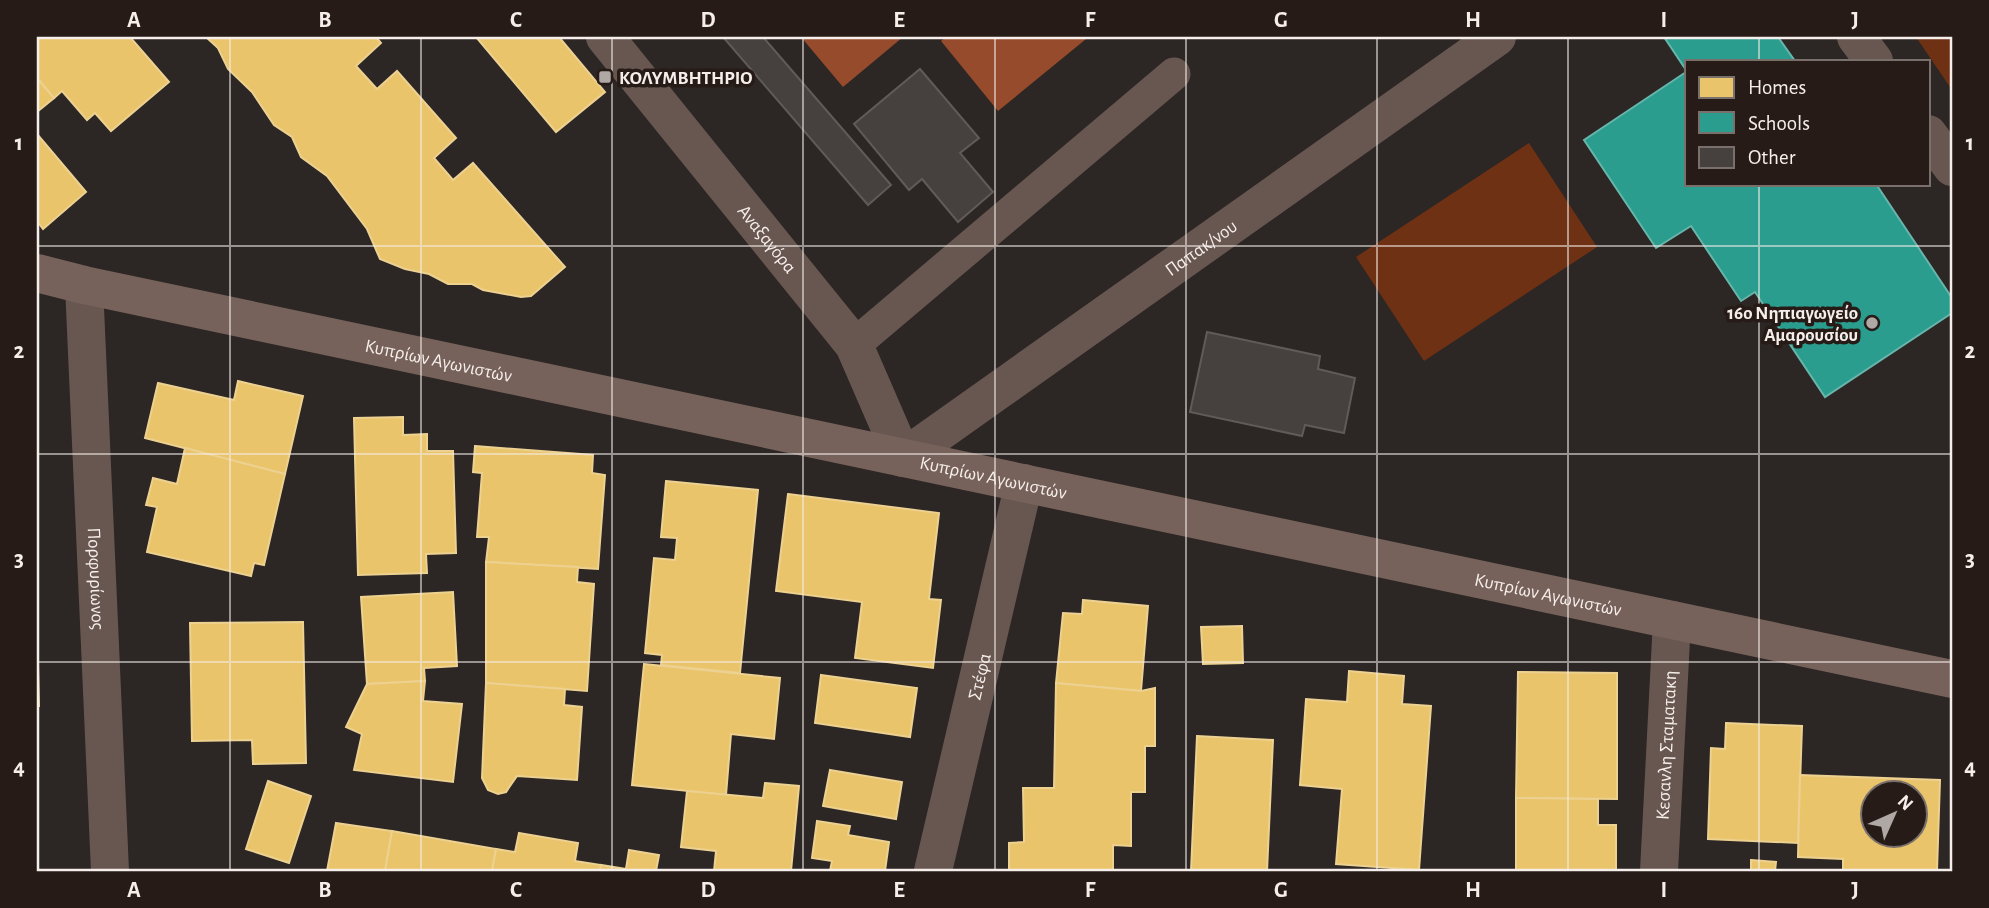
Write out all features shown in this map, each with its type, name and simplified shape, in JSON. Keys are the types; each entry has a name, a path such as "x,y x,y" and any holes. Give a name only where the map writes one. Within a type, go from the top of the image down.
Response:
{"street":[{"name":"Αναξαγόρα","path":"605,37 854,345 902,458"},
{"name":"Παπακ/νου","path":"902,458 1457,48 1497,37"},
{"path":"1856,37 1873,60"},
{"path":"1930,137 1952,167"},
{"name":"Κυπρίων Αγωνιστών","path":"37,273 1952,679"},
{"name":"Πορφυρίωνος","path":"84,285 110,871"},
{"name":"Στέφα","path":"933,871 1024,484"},
{"name":"Κεσανλη Σταματακη","path":"1659,871 1672,620"}],"lane":[{"path":"854,345 1174,74"}],"shaded area":[{"path":"801,37 903,37 843,87"},
{"path":"946,37 1086,39 998,111 941,41"},
{"path":"1916,37 1952,37 1952,90"},
{"path":"1529,143 1597,247 1424,361 1356,257"}],"building: Homes":[{"path":"37,37 130,37 169,82 111,131 95,113 87,120 62,91 54,98 37,78"},
{"path":"206,37 376,37 381,43 356,66 377,89 397,71 456,138 434,158 453,180 473,163 565,267 531,296 521,297 483,290 472,284 448,284 429,274 405,269 380,259 367,229 327,176 301,157 292,137 274,125 252,92 228,69 218,48"},
{"path":"476,37 559,37 605,92 556,132"},
{"path":"37,78 54,98 37,112"},
{"path":"37,134 86,192 43,229 37,221"},
{"path":"238,381 303,396 285,474 145,438 158,383 234,400"},
{"path":"403,417 403,435 427,434 427,451 453,451 456,553 426,554 427,573 358,575 354,418"},
{"path":"475,446 593,455 592,473 605,475 598,569 486,562 489,537 477,537 482,473 473,472"},
{"path":"185,448 285,474 264,565 254,563 251,576 147,552 157,507 146,505 153,478 177,484"},
{"path":"666,481 758,490 740,673 661,665 662,655 645,653 654,558 675,560 677,538 661,537"},
{"path":"788,494 939,513 929,599 941,600 933,668 855,658 862,602 776,591"},
{"path":"486,562 578,567 577,582 594,584 587,691 486,683"},
{"path":"453,592 457,666 424,668 425,681 367,684 361,597"},
{"path":"1083,600 1148,606 1141,691 1056,683 1063,613 1082,614"},
{"path":"37,622 39,706 37,706"},
{"path":"303,622 306,763 253,764 252,740 192,741 190,623"},
{"path":"1242,626 1243,663 1203,664 1201,627"},
{"path":"644,664 780,678 774,739 731,734 726,795 632,785"},
{"path":"1349,671 1404,676 1402,704 1431,706 1419,870 1336,864 1342,789 1300,785 1306,699 1347,702"},
{"path":"1518,672 1617,673 1617,799 1516,798"},
{"path":"821,675 917,688 910,737 815,723"},
{"path":"425,681 423,701 462,704 453,782 354,770 362,734 346,727 367,684"},
{"path":"486,683 565,689 564,705 582,707 577,780 517,776 506,792 498,794 488,790 482,778"},
{"path":"1056,683 1141,691 1155,688 1155,746 1145,746 1145,792 1131,792 1131,846 1113,845 1113,871 1009,871 1009,843 1024,842 1023,788 1054,788"},
{"path":"1726,723 1802,726 1798,843 1708,839 1711,748 1725,749"},
{"path":"1197,736 1273,740 1267,871 1191,871"},
{"path":"830,770 902,782 896,819 823,806"},
{"path":"1800,775 1884,778 1860,778 1860,848 1930,848 1930,780 1940,780 1937,871 1843,871 1843,859 1798,857"},
{"path":"268,781 311,796 289,863 246,849"},
{"path":"765,783 799,786 791,871 714,871 716,851 681,847 687,791 763,798"},
{"path":"1516,798 1598,799 1598,825 1616,825 1616,871 1516,871"},
{"path":"817,821 850,826 848,835 889,842 885,871 830,871 832,861 812,858"},
{"path":"336,823 392,831 385,871 327,871"},
{"path":"392,831 496,849 492,871 385,871"},
{"path":"519,833 578,843 575,861 601,865 600,871 492,871 496,849 515,852"},
{"path":"629,850 659,855 656,871 600,871 601,865 626,869"},
{"path":"1751,860 1776,862 1775,871 1751,871"}],"building: Schools":[{"path":"1664,37 1778,37 1794,60 1685,60 1685,68"},
{"path":"1685,73 1685,186 1877,186 1952,298 1952,313 1825,397 1755,292 1741,301 1691,226 1656,248 1584,140"}],"building: Other":[{"path":"723,37 763,37 891,185 868,205"},
{"path":"920,69 979,138 960,153 993,192 958,222 922,179 909,190 854,124"},
{"path":"1207,332 1320,356 1318,369 1355,378 1344,433 1305,425 1302,436 1190,412"}],"place":[{"name":"ΚΟΛΥΜΒΗΤΗΡΙΟ","path":"605,77"},
{"name":"16ο Νηπιαγωγείο Αμαρουσίου","path":"1872,323"}]}
